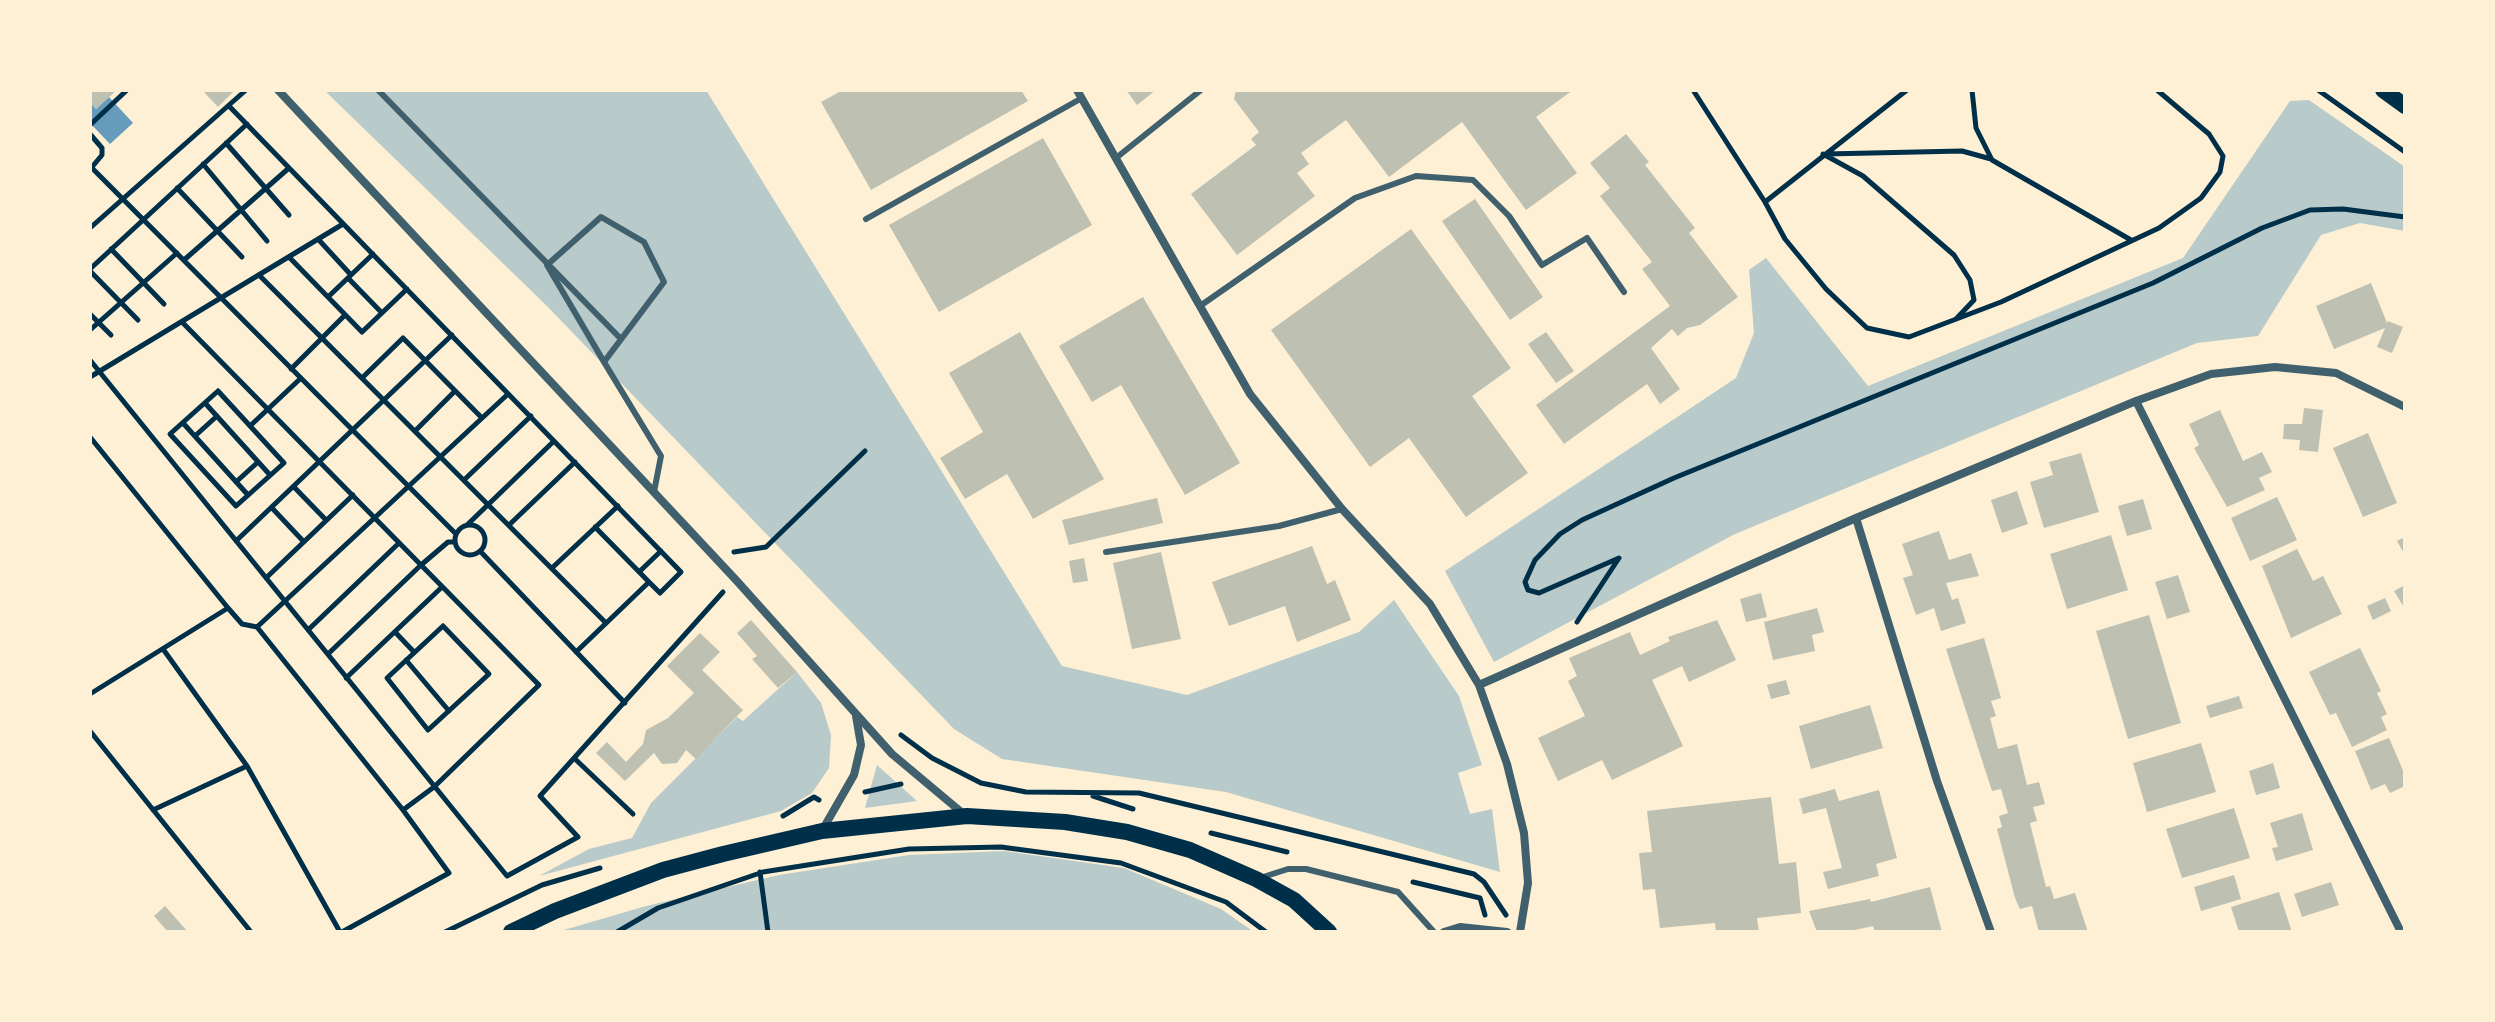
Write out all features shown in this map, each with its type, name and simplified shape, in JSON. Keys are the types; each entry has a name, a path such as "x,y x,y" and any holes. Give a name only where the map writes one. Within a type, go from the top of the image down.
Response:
{"main road":[{"path":"2383,90 2405,106"},
{"path":"511,932 663,870 822,831 967,816 1065,822 1127,832 1190,850 1256,879 1294,900 1329,932"}],"street":[{"path":"278,90 720,563 856,715 920,781 967,816"},
{"path":"1079,94 1250,394 1342,509 1430,604 1479,685 1507,764 1524,833 1528,883 1520,932"},
{"path":"1479,685 1856,518 2136,401 2211,374 2275,367 2336,373 2405,407"},
{"path":"2136,401 2401,932"},
{"path":"1856,518 1937,781 1991,932"},
{"path":"822,831 854,775 861,745 856,715"},
{"path":"1444,932 1489,927 1507,932"}],"lane":[{"path":"378,90 621,339"},
{"path":"1116,158 1201,90"},
{"path":"866,219 1079,94"},
{"path":"1200,306 1355,198 1416,176 1473,180 1509,216 1542,265 1587,238 1624,292"},
{"path":"547,265 601,217 644,242 664,282 604,362"},
{"path":"547,265 661,456 654,495"},
{"path":"1106,552 1279,526 1342,509"},
{"path":"1256,879 1288,869 1306,869 1398,892 1434,932"}],"path":[{"path":"90,124 127,90"},
{"path":"90,228 246,90"},
{"path":"1693,90 1765,202 1785,239 1826,289 1867,328 1909,337 1953,323 2132,241 2181,215 2201,198 2220,172 2223,156 2209,134 2157,90"},
{"path":"1765,202 1907,90"},
{"path":"1972,90 1976,128 1992,160"},
{"path":"2318,90 2405,152"},
{"path":"229,106 681,572 660,593 595,527"},
{"path":"138,320 90,270 247,124"},
{"path":"90,134 102,148 102,155 91,167 456,534"},
{"path":"226,143 289,215"},
{"path":"1823,154 1962,151 1992,160 2132,241"},
{"path":"1823,154 1863,176 1954,255 1970,280 1974,300 1953,323"},
{"path":"203,164 267,241"},
{"path":"184,260 289,168"},
{"path":"177,188 242,257"},
{"path":"1577,621 1619,558 1539,593 1528,590 1525,582 1540,554 1582,520 1674,478 2153,283 2274,223 2310,210 2343,209 2405,217"},
{"path":"90,377 343,224"},
{"path":"318,239 382,313"},
{"path":"111,249 164,304"},
{"path":"90,330 177,253"},
{"path":"328,297 373,254"},
{"path":"289,257 362,332 407,289"},
{"path":"259,275 606,623"},
{"path":"90,314 111,335"},
{"path":"291,369 345,315"},
{"path":"182,322 539,685 434,787 403,810"},
{"path":"236,541 452,335"},
{"path":"362,378 403,338 482,418"},
{"path":"90,360 507,876 578,837 540,796 728,587"},
{"path":"250,426 301,378"},
{"path":"218,391 284,463 236,506 170,434 183,423 218,391"},
{"path":"415,431 455,391"},
{"path":"257,627 509,393"},
{"path":"205,403 270,475"},
{"path":"195,436 217,416"},
{"path":"464,480 531,416"},
{"path":"183,423 248,495"},
{"path":"90,437 242,624 257,627 403,810 449,873 341,932 247,766 163,649"},
{"path":"467,525 482,530 484,545 480,551 465,554 455,542 456,534 554,441"},
{"path":"729,552 766,547 865,451"},
{"path":"236,482 258,462"},
{"path":"509,525 575,462"},
{"path":"294,487 326,520"},
{"path":"266,578 353,495"},
{"path":"552,568 618,506"},
{"path":"271,508 304,542"},
{"path":"328,654 421,565 448,542 455,542"},
{"path":"308,630 399,543"},
{"path":"480,551 625,703"},
{"path":"639,572 661,551"},
{"path":"576,652 649,582"},
{"path":"346,678 442,587"},
{"path":"90,694 228,608"},
{"path":"443,626 489,674 428,730 387,678 406,660 443,626"},
{"path":"395,632 414,652"},
{"path":"406,660 449,711"},
{"path":"90,731 251,932"},
{"path":"893,731 964,776 1026,792 1090,795 1139,793 1474,874 1484,882 1509,920"},
{"path":"574,758 633,814"},
{"path":"153,810 247,766"},
{"path":"948,777 964,776"},
{"path":"865,792 902,784"},
{"path":"1090,795 1137,810"},
{"path":"1208,832 1298,855"},
{"path":"617,932 658,908 760,872 909,849 1001,847 1121,863 1226,902 1266,932"},
{"path":"760,872 768,932"},
{"path":"1404,880 1480,898"}],"shaded area":[{"path":"324,90 706,90 1062,666 1187,695 1359,632 1394,600 1459,696 1482,765 1458,773 1470,814 1492,809 1500,872 1226,792 1002,759 954,729 547,306"},
{"path":"2309,100 2405,167 2405,231 2360,223 2321,235 2258,336 2197,343 1735,534 1494,662 1445,571 1736,378 1754,333 1749,270 1766,258 1868,386 2183,258 2290,101"},
{"path":"797,672 821,703 831,735 829,768 812,793 781,811 539,876 589,849 632,838 651,803 737,717 743,721"},
{"path":"877,765 917,801 865,808"},
{"path":"1004,851 1124,868 1221,909 1254,932 557,932 646,906 779,875 909,855"}],"water":[{"path":"109,97 133,123 110,144 90,123 90,102 96,109"}],"building":[{"path":"90,90 117,90 96,109 90,102"},
{"path":"202,90 235,90 218,107"},
{"path":"843,90 1021,90 1028,101 871,190 821,102"},
{"path":"1126,90 1156,90 1137,105"},
{"path":"1236,90 1573,90 1536,117 1577,173 1526,210 1462,122 1389,177 1346,120 1301,153 1309,164 1297,173 1315,196 1237,255 1191,194 1256,145 1251,139 1259,132 1234,99"},
{"path":"1626,134 1649,162 1645,165 1695,228 1689,233 1738,297 1700,325 1687,328 1678,336 1672,329 1651,348 1680,389 1660,404 1647,384 1564,444 1536,405 1670,306 1642,269 1652,262 1600,196 1610,188 1590,163"},
{"path":"1043,138 1092,225 939,312 889,225"},
{"path":"1475,199 1543,297 1510,320 1442,221"},
{"path":"1411,229 1511,368 1472,396 1528,473 1466,517 1409,438 1370,467 1271,330"},
{"path":"2371,283 2387,323 2403,327 2392,353 2377,347 2385,328 2334,349 2316,306"},
{"path":"1143,297 1240,463 1185,495 1121,385 1092,402 1059,346"},
{"path":"1020,332 1104,479 1033,519 1007,474 965,499 940,458 983,432 949,373"},
{"path":"1546,332 1574,371 1556,383 1528,344"},
{"path":"2304,408 2323,410 2318,452 2299,450 2300,440 2283,439 2284,424 2302,424"},
{"path":"2220,410 2243,461 2262,452 2272,472 2259,478 2265,490 2227,507 2194,448 2199,445 2189,424"},
{"path":"2368,433 2397,503 2363,517 2333,448"},
{"path":"2081,453 2099,512 2044,528 2030,482 2053,475 2049,462"},
{"path":"2017,491 2028,524 2002,533 1991,500"},
{"path":"2277,497 2297,540 2250,561 2231,518"},
{"path":"1157,498 1163,523 1069,545 1062,520"},
{"path":"2143,499 2152,529 2127,536 2118,506"},
{"path":"1939,531 1949,560 1971,553 1979,576 1946,583 1952,600 1958,598 1966,623 1941,631 1934,608 1916,615 1903,578 1913,575 1902,544"},
{"path":"2111,535 2128,590 2067,609 2050,554"},
{"path":"2405,537 2405,555 2397,541"},
{"path":"1312,546 1327,584 1335,580 1351,620 1297,642 1285,606 1229,626 1212,582"},
{"path":"2297,549 2313,581 2323,576 2342,614 2291,638 2262,566"},
{"path":"1161,552 1181,639 1132,649 1113,563"},
{"path":"1084,558 1088,581 1073,583 1069,561"},
{"path":"2178,575 2190,612 2167,619 2155,582"},
{"path":"2405,585 2405,609 2394,591"},
{"path":"1761,593 1767,617 1746,622 1740,599"},
{"path":"2385,598 2391,611 2373,620 2367,606"},
{"path":"1817,608 1824,632 1812,635 1815,651 1773,660 1764,622"},
{"path":"2149,615 2181,723 2128,739 2096,631"},
{"path":"751,620 797,672 778,688 752,659 757,656 737,633"},
{"path":"1717,620 1736,660 1689,682 1682,666 1652,680 1683,746 1612,780 1602,760 1558,781 1538,738 1585,716 1568,681 1577,676 1569,658 1630,632 1640,655 1670,641 1668,637"},
{"path":"700,633 720,652 702,670 743,710 696,759 686,750 677,763 662,764 654,753 625,781 596,753 607,742 626,762 643,744 646,730 668,718 694,693 667,666"},
{"path":"1984,638 2001,698 1991,701 1996,716 1990,718 1998,749 2017,744 2027,785 2039,782 2045,804 2033,807 2037,821 2030,823 2046,887 2050,886 2054,899 2075,893 2088,932 2039,932 2032,906 2020,909 2015,898 1997,829 2002,827 1999,816 2008,813 2001,789 1992,791 1946,649"},
{"path":"2360,648 2381,691 2377,693 2387,714 2381,717 2387,730 2352,747 2336,713 2330,715 2309,672"},
{"path":"1786,680 1790,694 1771,699 1767,685"},
{"path":"2239,696 2243,708 2210,718 2206,706"},
{"path":"1870,705 1883,748 1811,769 1799,726"},
{"path":"2389,738 2405,775 2405,786 2390,793 2385,784 2371,790 2355,751"},
{"path":"2201,743 2216,792 2147,812 2133,763"},
{"path":"2273,763 2280,788 2256,795 2249,771"},
{"path":"1835,789 1839,801 1879,790 1897,858 1876,864 1879,876 1828,889 1823,872 1842,868 1826,808 1803,814 1799,799"},
{"path":"1771,797 1779,864 1796,862 1801,913 1757,918 1759,932 1716,932 1715,923 1660,928 1655,889 1643,890 1639,853 1652,852 1647,811"},
{"path":"2234,808 2250,858 2182,878 2166,829"},
{"path":"2302,813 2313,850 2276,861 2272,848 2278,847 2270,823"},
{"path":"2234,875 2241,899 2201,911 2194,887"},
{"path":"2331,882 2339,905 2302,917 2294,894"},
{"path":"1930,887 1942,932 1875,932 1873,926 1846,932 1817,932 1809,911 1870,899 1871,902"},
{"path":"2279,892 2292,932 2239,932 2231,907"},
{"path":"165,906 188,932 168,932 154,916"}]}
